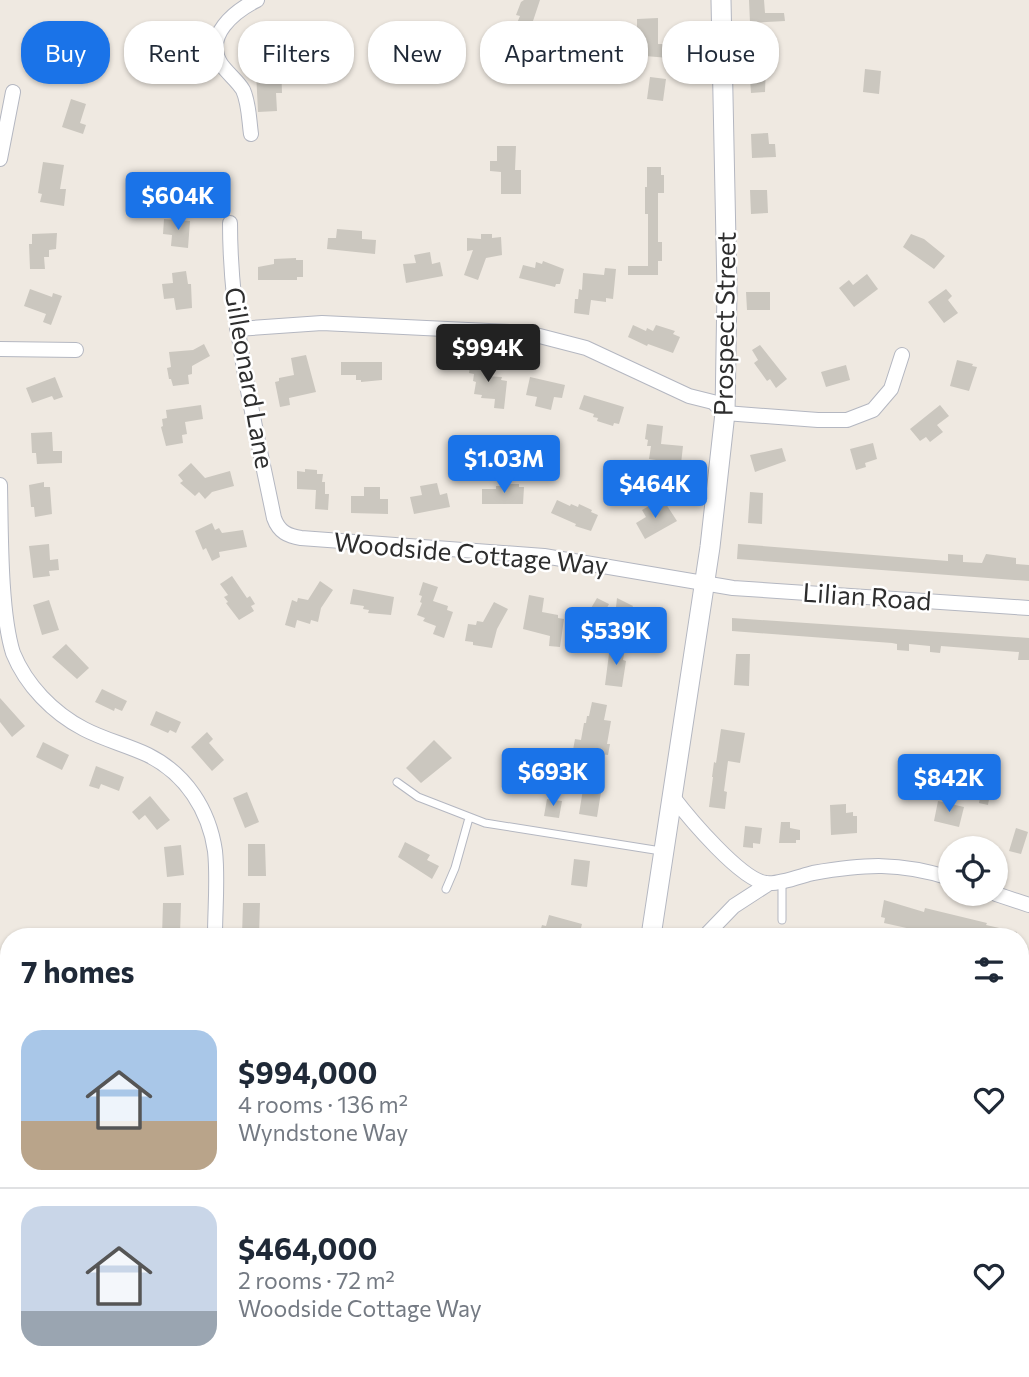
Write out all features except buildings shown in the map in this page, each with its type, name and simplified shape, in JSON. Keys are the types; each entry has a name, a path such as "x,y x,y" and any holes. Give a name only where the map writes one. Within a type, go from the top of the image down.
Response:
{"street":[{"path":"251,134 245,94 240,84 221,64 217,45 218,36 228,20 257,0"},
{"name":"Prospect Street","path":"652,928 705,585 725,412 727,290 720,0"},
{"path":"0,159 13,92"},
{"name":"Gilleonard Lane","path":"230,223 231,279 237,329 274,518 280,530"},
{"path":"237,329 322,323 536,334 601,354 689,396 713,402 725,412 832,421 862,416 873,410 891,389 902,355"},
{"path":"0,349 76,351"},
{"path":"0,485 4,623 19,666 44,700 68,719 94,734 155,759 172,770 190,789 204,813 215,851 215,928"},
{"name":"Woodside Cottage Way","path":"280,530 302,538 544,556 705,585"},
{"name":"Lilian Road","path":"705,585 1029,608"},
{"path":"673,797 695,825 726,856 752,877 775,882"},
{"path":"713,928 734,906 775,882 829,870 882,864 938,875"},
{"path":"1008,898 1029,905"}],"lane":[{"path":"397,782 418,797 469,818 503,827 665,852"},
{"path":"446,889 469,818"},
{"path":"775,882 782,920"}]}
